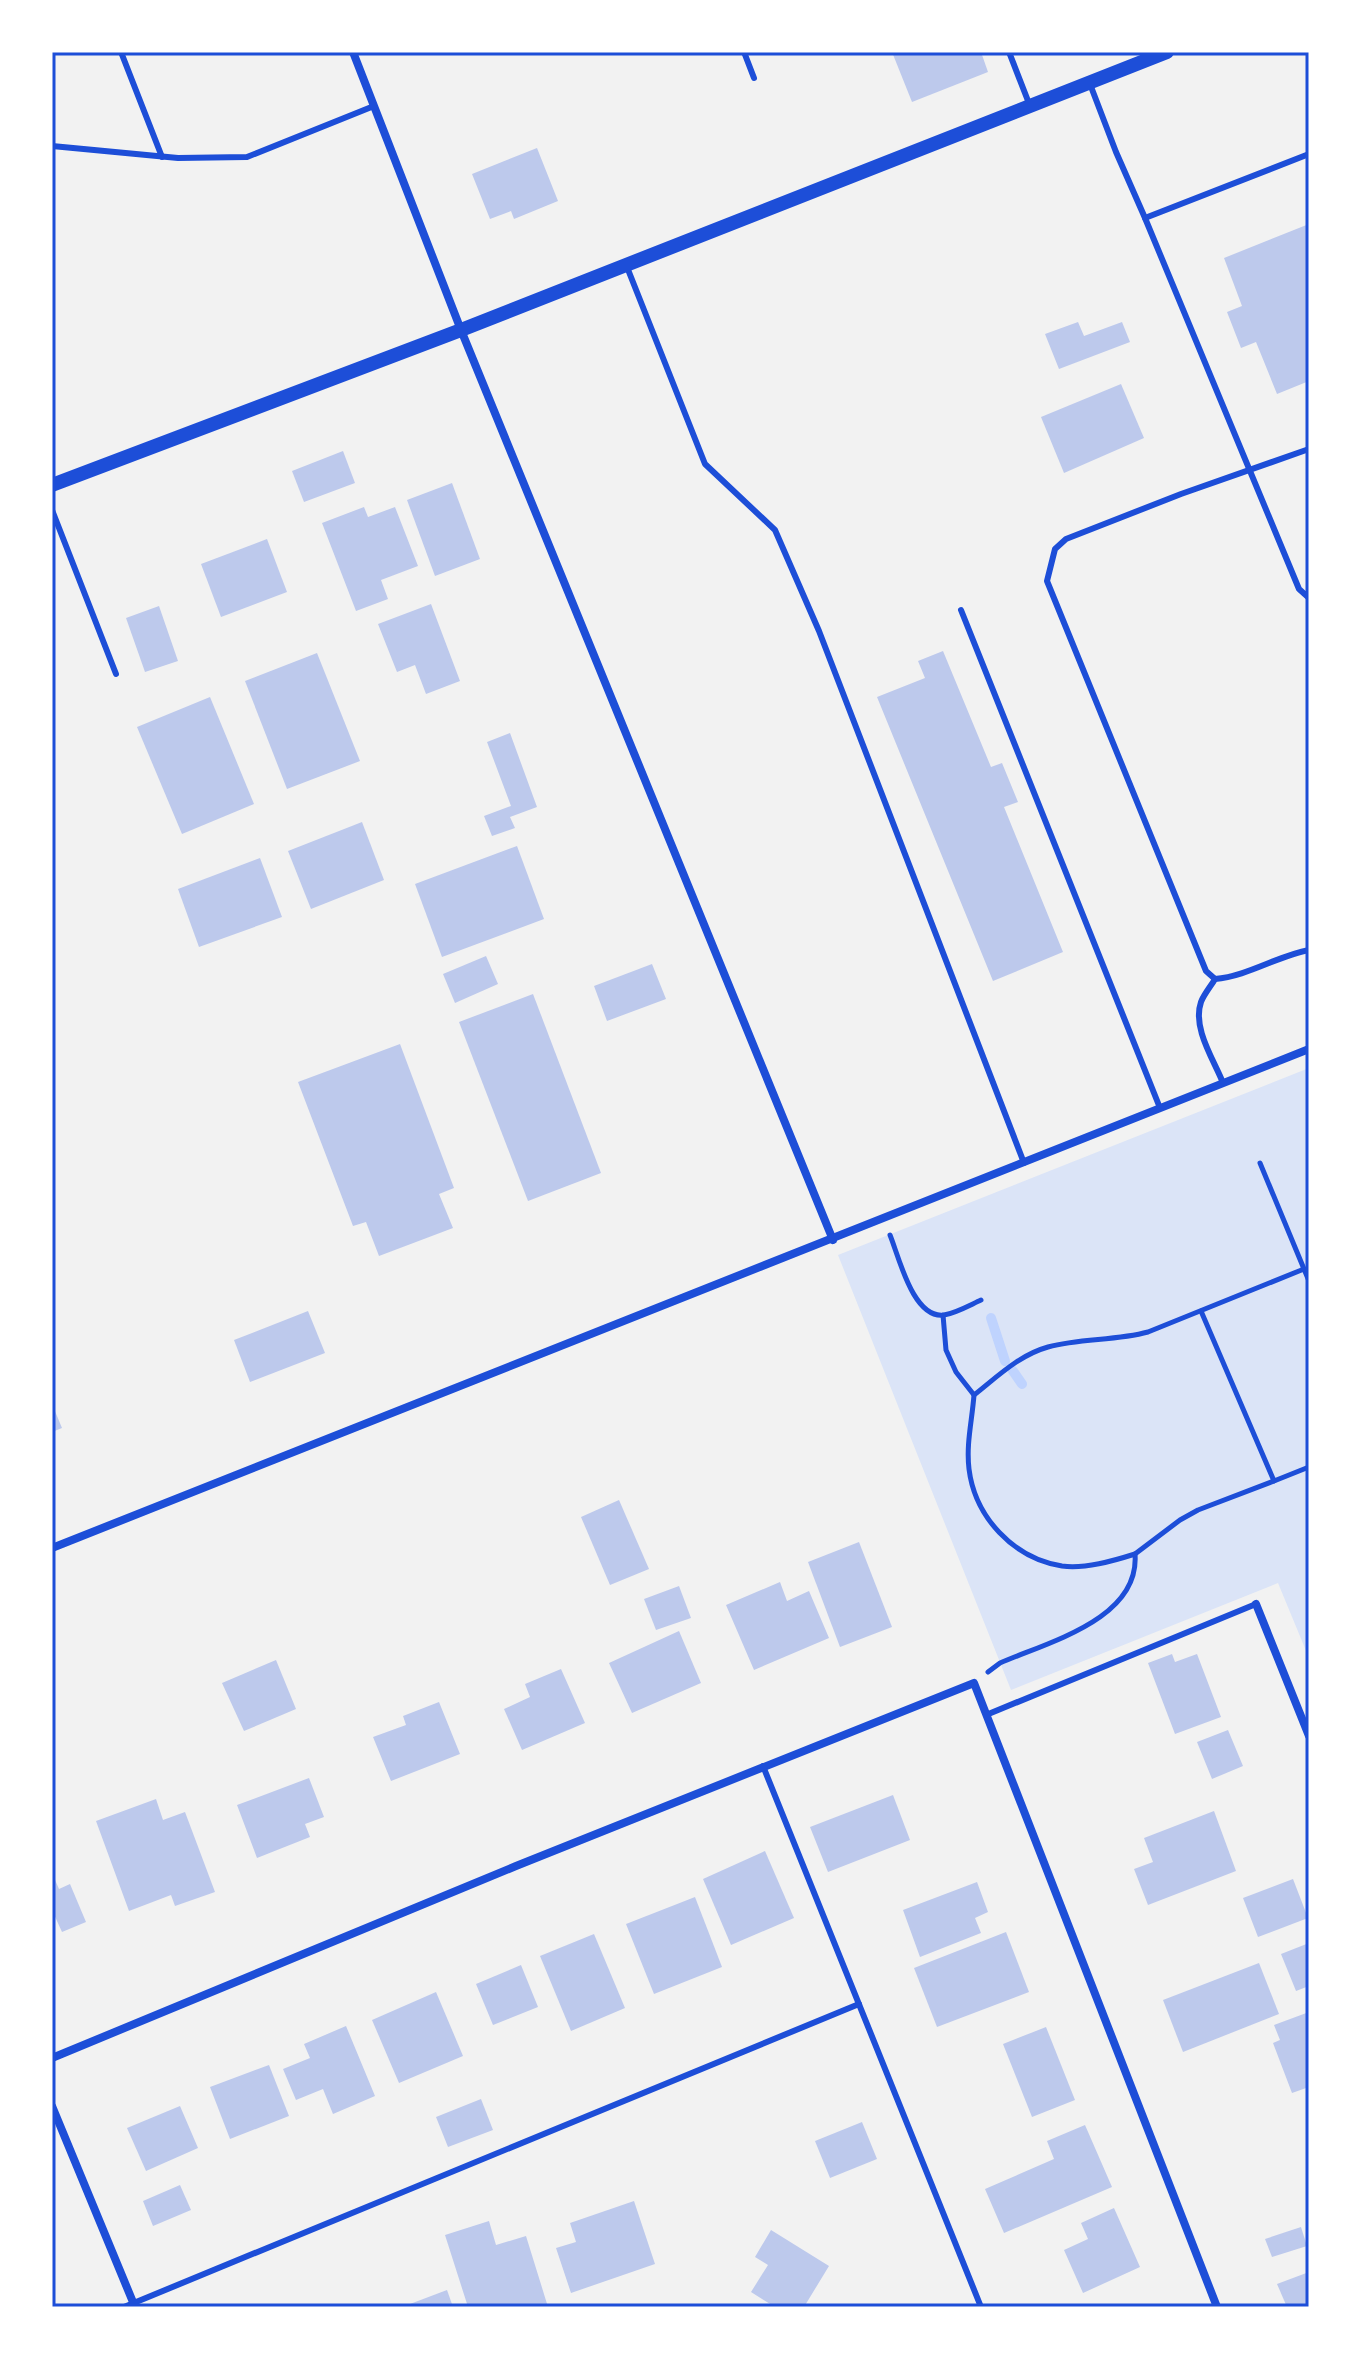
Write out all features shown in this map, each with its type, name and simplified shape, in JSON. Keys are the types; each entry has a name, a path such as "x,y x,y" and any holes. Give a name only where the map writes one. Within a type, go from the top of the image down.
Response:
{"street":[{"path":"353,52 461,330 833,1240"},
{"path":"52,485 461,330 1167,52"},
{"path":"52,1548 1309,1049"},
{"path":"1256,1604 1309,1736"},
{"path":"52,2058 763,1766 974,1683 1217,2307"},
{"path":"52,2106 135,2305"}],"lane":[{"path":"121,52 162,157"},
{"path":"744,52 754,78"},
{"path":"1009,52 1030,106"},
{"path":"1090,84 1299,589 1309,598"},
{"path":"52,146 162,157 247,157 374,106"},
{"path":"1145,218 1309,154"},
{"path":"626,265 705,464 775,530 819,631 1024,1163"},
{"path":"1309,449 1066,539 1055,549 1047,581 1206,971 1215,979 1228,978 1309,950"},
{"path":"52,510 116,674"},
{"path":"961,610 1160,1108"},
{"path":"1215,979 1202,999 1199,1014 1200,1027 1223,1083"},
{"path":"986,1715 1256,1604"},
{"path":"763,1766 981,2307"},
{"path":"124,2307 859,2004"}],"path":[{"path":"1260,1163 1309,1281"},
{"path":"884,1219 915,1300 928,1311 943,1315 981,1300"},
{"path":"1304,1269 1125,1338 1047,1347 1000,1373 974,1395 967,1444 974,1493 986,1519 1000,1533 1039,1558 1062,1566 1085,1565 1135,1554 1198,1510 1309,1467"},
{"path":"1201,1311 1274,1481"},
{"path":"943,1315 946,1350 956,1372 974,1395"},
{"path":"1000,1663 1101,1619 1127,1592 1136,1569 1135,1554"}],"shaded area":[{"path":"1309,1068 1309,1658 1278,1583 1011,1690 838,1255"}],"building":[{"path":"892,52 981,52 988,72 912,102"},
{"path":"537,148 558,201 514,219 511,211 490,219 472,174"},
{"path":"1309,224 1309,381 1277,394 1256,342 1241,348 1227,312 1242,306 1224,258"},
{"path":"1078,322 1084,336 1122,322 1130,342 1059,369 1045,334"},
{"path":"1121,384 1144,438 1064,473 1041,417"},
{"path":"343,451 355,483 304,502 292,471"},
{"path":"452,483 480,559 435,576 407,500"},
{"path":"364,507 368,517 395,507 418,566 381,580 388,599 356,611 322,523"},
{"path":"267,539 287,592 221,617 201,564"},
{"path":"431,604 460,681 426,694 415,665 397,672 378,624"},
{"path":"159,606 178,661 145,672 126,618"},
{"path":"943,651 991,767 1002,763 1018,802 1004,807 1063,952 993,981 877,697 925,678 918,661"},
{"path":"317,653 360,761 287,789 245,681"},
{"path":"210,697 254,804 182,834 137,727"},
{"path":"510,733 537,807 510,817 515,828 492,836 484,816 511,806 487,742"},
{"path":"362,822 384,880 311,909 288,851"},
{"path":"517,846 544,919 442,957 415,884"},
{"path":"260,858 282,917 199,947 178,889"},
{"path":"486,956 498,984 455,1003 443,974"},
{"path":"652,964 666,999 607,1021 594,986"},
{"path":"533,994 601,1173 528,1201 459,1022"},
{"path":"400,1044 454,1188 439,1194 453,1228 379,1256 366,1222 353,1226 298,1082"},
{"path":"308,1311 325,1353 250,1382 234,1340"},
{"path":"52,1404 62,1428 52,1432"},
{"path":"619,1500 649,1569 610,1585 581,1517"},
{"path":"859,1542 892,1627 840,1647 808,1562"},
{"path":"780,1582 787,1601 809,1591 829,1638 754,1670 726,1605"},
{"path":"679,1586 691,1618 656,1630 644,1599"},
{"path":"679,1631 701,1683 632,1713 609,1663"},
{"path":"1172,1654 1175,1662 1197,1654 1221,1717 1175,1734 1148,1663"},
{"path":"276,1660 296,1709 244,1731 222,1683"},
{"path":"561,1669 585,1723 522,1750 504,1709 530,1697 525,1684"},
{"path":"439,1702 460,1754 391,1781 373,1737 406,1725 403,1716"},
{"path":"1228,1730 1243,1766 1212,1779 1197,1742"},
{"path":"309,1778 324,1817 305,1824 310,1837 257,1858 237,1805"},
{"path":"893,1795 910,1840 828,1872 810,1827"},
{"path":"156,1799 163,1820 185,1812 215,1892 175,1906 171,1895 129,1911 96,1821"},
{"path":"1214,1811 1236,1871 1148,1905 1134,1869 1153,1862 1144,1838"},
{"path":"765,1851 794,1918 731,1945 703,1879"},
{"path":"52,1873 59,1889 70,1884 86,1922 62,1932 52,1910"},
{"path":"1293,1879 1308,1918 1258,1937 1243,1898"},
{"path":"977,1882 988,1912 975,1918 981,1933 920,1957 903,1910"},
{"path":"695,1897 722,1967 654,1994 626,1924"},
{"path":"1006,1932 1029,1992 937,2027 914,1968"},
{"path":"594,1934 625,2008 571,2031 540,1956"},
{"path":"1309,1943 1309,1986 1296,1991 1281,1954"},
{"path":"1259,1963 1279,2014 1183,2052 1163,2000"},
{"path":"521,1965 538,2007 493,2025 476,1984"},
{"path":"436,1992 463,2056 399,2083 372,2020"},
{"path":"1309,2012 1309,2087 1292,2093 1273,2043 1280,2040 1274,2025"},
{"path":"346,2026 375,2096 333,2114 323,2089 296,2100 283,2069 310,2058 304,2044"},
{"path":"1046,2027 1075,2100 1032,2117 1003,2044"},
{"path":"269,2065 289,2116 230,2139 210,2087"},
{"path":"481,2099 493,2130 448,2147 436,2117"},
{"path":"180,2106 198,2148 146,2171 127,2128"},
{"path":"862,2122 877,2159 830,2178 815,2141"},
{"path":"1085,2125 1112,2187 1004,2233 985,2189 1054,2159 1047,2141"},
{"path":"180,2185 191,2210 153,2226 143,2201"},
{"path":"634,2201 655,2264 571,2293 556,2248 576,2242 570,2223"},
{"path":"1114,2208 1140,2267 1083,2293 1064,2250 1088,2239 1081,2223"},
{"path":"489,2221 496,2245 526,2236 548,2307 468,2307 445,2235"},
{"path":"1301,2227 1307,2246 1272,2257 1265,2239"},
{"path":"771,2230 829,2266 804,2307 775,2307 751,2292 768,2265 755,2257"},
{"path":"1309,2272 1309,2307 1287,2307 1277,2284"},
{"path":"447,2290 453,2307 402,2307"}],"waterway":[{"path":"991,1318 1005,1361"},
{"path":"1013,1371 1022,1384"}]}
